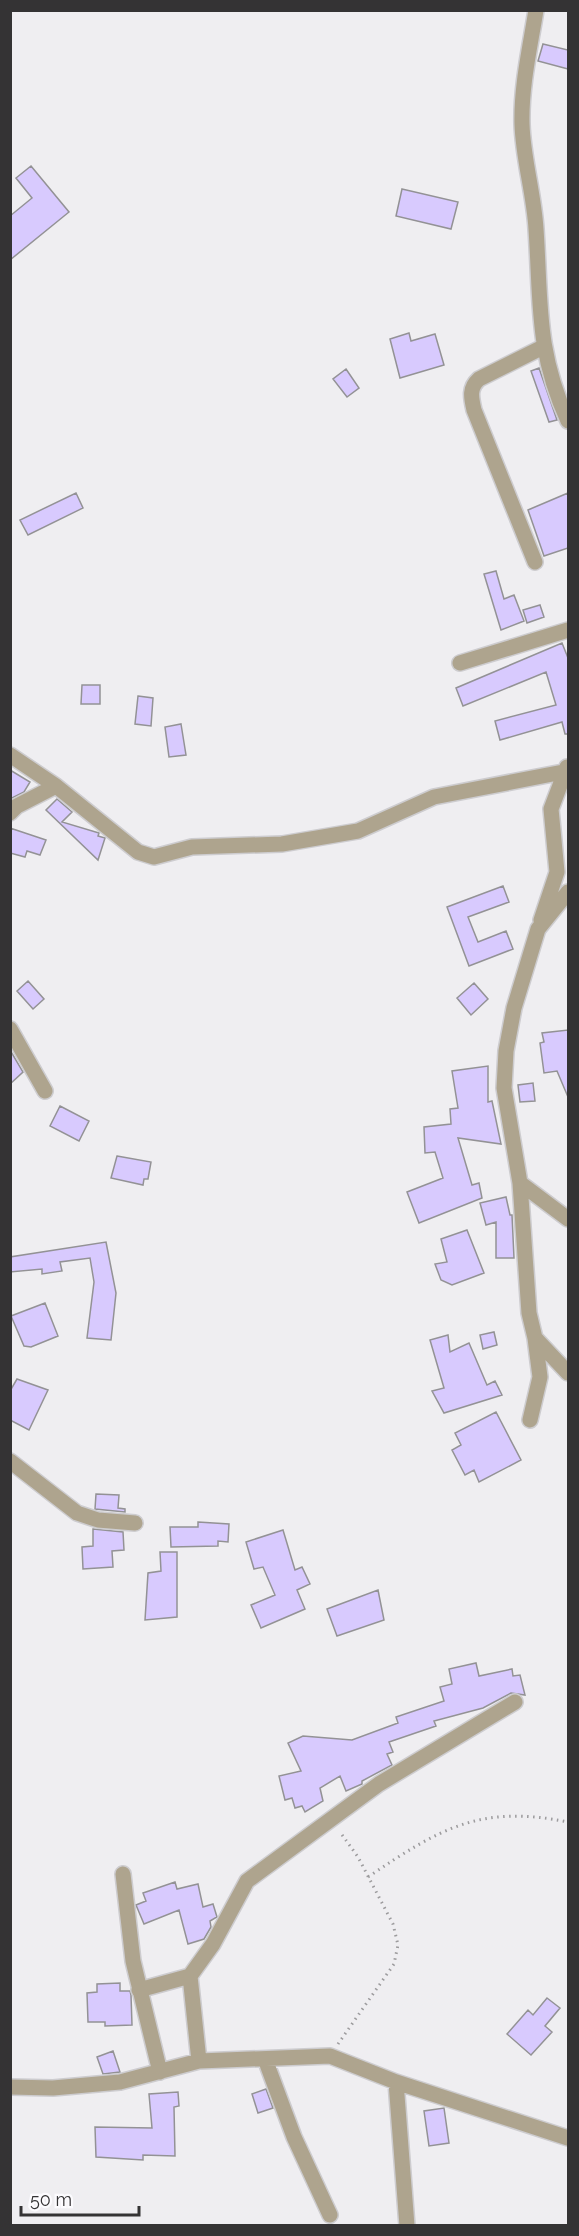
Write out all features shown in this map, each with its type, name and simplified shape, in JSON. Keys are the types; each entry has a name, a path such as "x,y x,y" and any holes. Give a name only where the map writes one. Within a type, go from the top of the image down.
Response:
{"street":[{"path":"537,10 524,82 522,125 536,227 538,315 543,347 556,395 568,421"},
{"path":"535,562 474,410 471,395 473,385 479,379 543,347"},
{"path":"460,663 568,630"},
{"path":"10,755 56,786 138,852 154,856 192,847 282,844 358,831 434,797 566,768"},
{"path":"530,1420 540,1377 536,1338 529,1313 520,1183 504,1088 506,1052 514,1008 557,872 551,809 566,768"},
{"path":"10,813 17,806 56,786"},
{"path":"538,929 568,892"},
{"path":"10,1029 45,1091"},
{"path":"520,1183 568,1219"},
{"path":"536,1338 568,1373"},
{"path":"10,1461 77,1513 98,1520 135,1523"},
{"path":"139,1990 190,1976 213,1944 248,1881 379,1784 515,1702"},
{"path":"123,1874 139,1990 160,2072"},
{"path":"190,1976 199,2061"},
{"path":"10,2087 52,2088 120,2082 199,2061 330,2056 396,2082 568,2138"},
{"path":"265,2059 294,2137 330,2215"},
{"path":"396,2082 407,2226"}],"path":[{"path":"368,1877 422,1841 464,1823 507,1814 568,1822"},
{"path":"330,1819 358,1857 393,1924 398,1945 394,1964 330,2056"}],"building":[{"path":"543,44 568,50 568,69 538,61"},
{"path":"31,166 69,212 10,260 10,216 32,198 16,178"},
{"path":"402,189 458,202 451,229 396,216"},
{"path":"409,333 411,341 435,334 444,365 400,378 390,339"},
{"path":"539,368 557,420 549,422 531,371"},
{"path":"346,369 359,388 347,397 333,379"},
{"path":"76,493 83,508 28,535 20,520"},
{"path":"568,493 568,548 544,556 528,510"},
{"path":"496,571 504,599 514,595 524,621 501,630 484,574"},
{"path":"540,605 544,617 527,623 523,610"},
{"path":"562,643 568,658 568,734 565,734 562,722 500,740 495,721 556,705 546,672 463,706 456,688"},
{"path":"82,685 100,685 100,704 81,704"},
{"path":"138,696 153,698 151,726 135,724"},
{"path":"181,724 186,755 169,757 165,727"},
{"path":"10,770 30,782 24,792 10,799"},
{"path":"57,799 72,812 62,822 99,833 98,836 105,838 98,860 46,810"},
{"path":"10,828 46,840 40,855 27,851 25,857 10,853"},
{"path":"503,886 509,902 468,917 478,942 506,931 513,949 469,966 447,907"},
{"path":"28,981 44,999 33,1009 17,991"},
{"path":"474,983 488,999 471,1015 457,998"},
{"path":"568,1030 568,1097 557,1071 544,1073 540,1043 544,1042 542,1033"},
{"path":"10,1050 23,1072 10,1084"},
{"path":"488,1066 488,1102 492,1101 501,1144 458,1138 472,1185 479,1183 482,1198 419,1223 407,1192 443,1178 435,1152 425,1153 424,1127 451,1124 450,1109 458,1108 452,1071"},
{"path":"533,1083 535,1101 520,1102 518,1085"},
{"path":"60,1106 89,1121 79,1141 50,1126"},
{"path":"117,1156 151,1162 148,1179 144,1179 143,1185 111,1178"},
{"path":"506,1197 510,1215 512,1215 514,1258 496,1258 496,1222 486,1225 480,1203"},
{"path":"467,1230 484,1273 452,1285 441,1280 435,1264 447,1262 441,1239"},
{"path":"106,1242 116,1293 111,1340 87,1338 94,1282 90,1258 60,1262 62,1271 42,1274 42,1269 10,1272 10,1257"},
{"path":"45,1303 58,1336 31,1347 24,1346 11,1316"},
{"path":"494,1332 497,1345 483,1349 480,1335"},
{"path":"448,1335 450,1352 469,1343 487,1385 495,1381 502,1395 444,1413 432,1391 444,1388 430,1340"},
{"path":"17,1379 48,1390 29,1430 10,1420 10,1391"},
{"path":"496,1412 521,1460 479,1482 474,1470 465,1475 452,1450 461,1445 455,1433"},
{"path":"96,1494 119,1495 118,1508 125,1509 125,1512 95,1509"},
{"path":"198,1522 229,1524 228,1542 218,1541 218,1546 171,1547 170,1527 198,1527"},
{"path":"93,1529 123,1532 124,1550 112,1551 113,1567 83,1569 82,1547 93,1546"},
{"path":"283,1530 295,1570 302,1567 310,1584 297,1590 305,1609 261,1628 251,1605 275,1595 263,1567 254,1569 246,1542"},
{"path":"160,1552 177,1552 177,1617 145,1620 148,1573 161,1571"},
{"path":"378,1590 384,1620 337,1636 327,1609"},
{"path":"476,1663 479,1676 512,1669 513,1676 520,1675 525,1695 511,1693 483,1708 434,1721 436,1726 389,1742 393,1752 387,1754 392,1765 346,1791 340,1776 320,1788 323,1801 305,1812 302,1806 295,1808 292,1798 285,1800 279,1776 301,1771 288,1743 303,1736 352,1740 398,1723 396,1717 444,1701 440,1687 452,1684 449,1669"},
{"path":"175,1882 177,1889 198,1884 203,1907 213,1904 217,1917 210,1921 211,1927 204,1939 188,1944 179,1910 144,1924 136,1905 146,1901 143,1893"},
{"path":"120,1983 120,1991 130,1991 132,2025 105,2026 105,2022 88,2022 87,1993 97,1992 97,1984"},
{"path":"547,1998 560,2008 545,2026 552,2032 531,2055 507,2034 528,2010 533,2015"},
{"path":"113,2051 120,2072 103,2074 97,2057"},
{"path":"266,2089 273,2108 258,2113 252,2094"},
{"path":"178,2092 179,2106 174,2107 175,2156 143,2155 143,2160 96,2157 95,2127 152,2128 149,2094"},
{"path":"444,2108 449,2143 429,2146 424,2111"}]}
